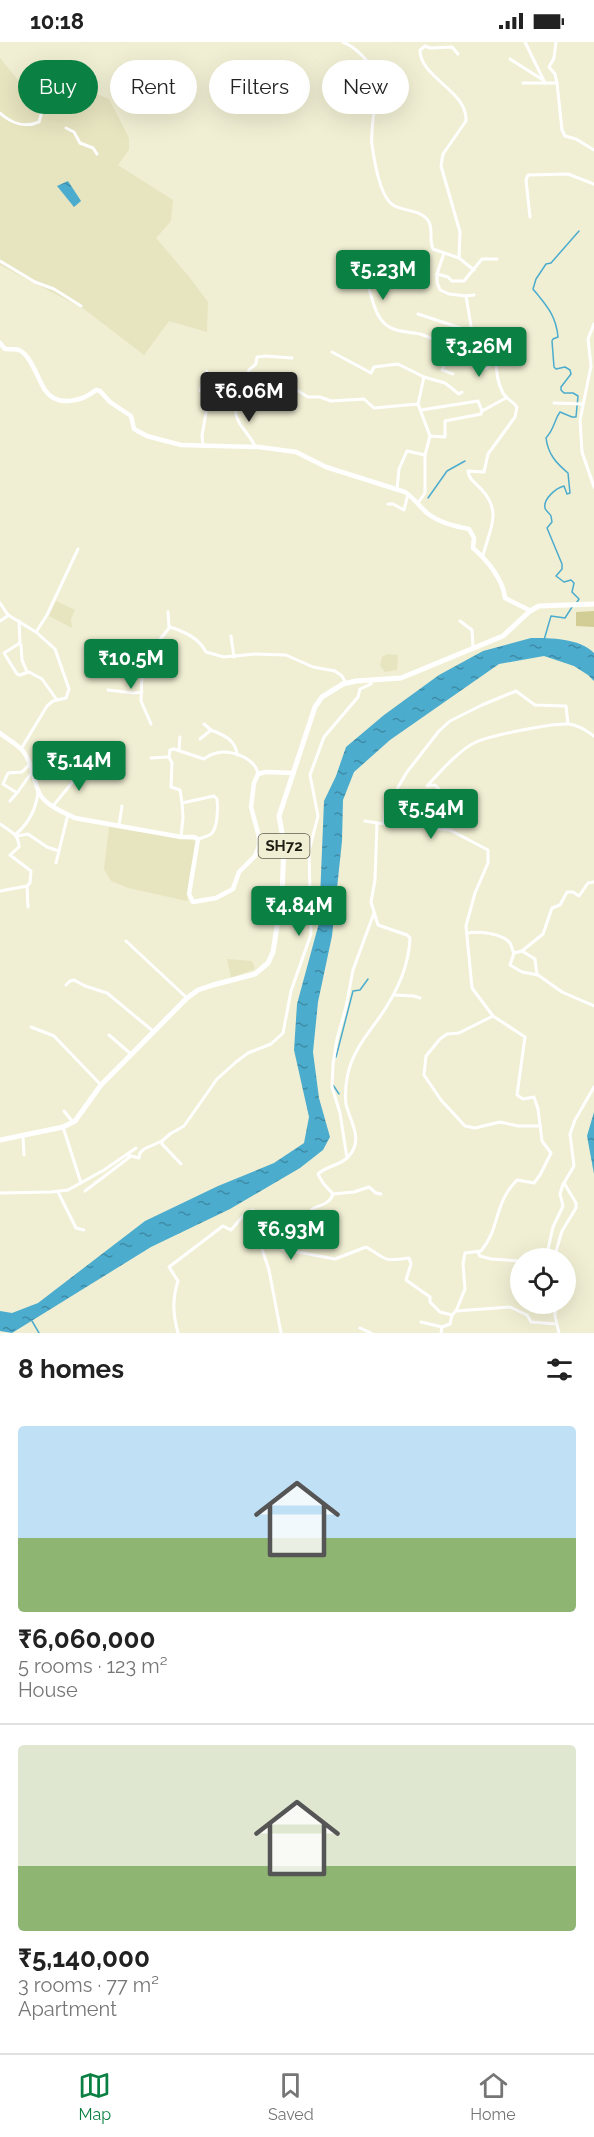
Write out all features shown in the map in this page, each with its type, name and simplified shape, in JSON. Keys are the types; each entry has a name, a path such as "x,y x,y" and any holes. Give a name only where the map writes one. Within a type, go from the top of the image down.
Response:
{"main road":[{"path":"0,343 5,349 21,351 37,373 44,390 54,397 74,402 96,390 100,391 110,402 131,416 134,429 140,433 173,444 255,447 296,453 326,467 408,494 428,513 443,523 469,529 474,538 473,548 483,555 503,586 506,598 531,611 538,606 594,604"},
{"name":"SH72","path":"0,1140 63,1127 73,1122 83,1113 101,1085 187,998 198,990 255,974 268,963 273,952 282,895 284,844 279,816 282,802 294,773 315,707 326,694 346,683 401,678 503,636 531,611"},
{"path":"0,733 21,749 31,763 38,792 53,806 75,818 198,839 189,894 193,902 216,898 233,889 243,866 255,856 259,846 259,837 251,807 254,783 258,774 294,773"}],"street":[{"path":"343,42 349,44 363,56 379,83 380,91 375,106 372,142 378,175 385,195 392,205 419,213 429,222 431,247 459,258 474,270"},
{"path":"525,42 545,82"},
{"path":"556,42 554,58 549,67 555,74 557,83 562,130 566,136 594,150"},
{"path":"458,54 452,47 430,48 425,46 420,50 420,56 432,74 462,103 467,115 466,121 443,154 441,166 460,232 459,258"},
{"path":"510,59 545,82"},
{"path":"523,83 557,83"},
{"path":"0,113 10,122 18,124 39,122 41,114"},
{"path":"66,128 75,132 80,143 93,148 97,154"},
{"path":"530,217 526,180 528,175 568,174 594,184"},
{"path":"444,253 437,274 440,290 449,294 474,295"},
{"path":"437,274 448,277 452,281 464,281 483,259 497,259"},
{"path":"0,261 81,306"},
{"path":"346,266 357,270 368,283 375,310 386,326 431,337 484,368 494,361"},
{"path":"461,355 472,332 466,296"},
{"path":"418,314 494,339 494,361 500,385 506,398 517,407 515,417 488,454 484,472 468,471 468,476 489,499 494,511 483,555"},
{"path":"594,324 588,339 593,366 587,392 581,404 580,420 582,452 594,487"},
{"path":"451,350 441,370 453,374"},
{"path":"332,352 371,373 374,367 398,364 424,377 445,383 459,394 462,392"},
{"path":"255,447 237,421 236,409 249,370 256,364 256,357 292,358"},
{"path":"202,446 209,397 200,391 200,386 207,371"},
{"path":"418,503 425,493 425,455 430,436 418,404 424,377"},
{"path":"240,393 264,387 289,388 296,389 308,397 332,401 364,399 374,408 418,404"},
{"path":"430,436 445,437 445,421 481,414 482,411 506,398"},
{"path":"421,410 478,401 482,411"},
{"path":"554,403 581,404"},
{"path":"397,489 399,469 407,451 425,455"},
{"path":"589,473 594,472"},
{"path":"388,504 404,510 408,494"},
{"path":"36,632 47,615 78,549"},
{"path":"0,603 9,615 36,632 55,649 68,686 67,696 45,708 21,749"},
{"path":"85,661 144,659 169,627 168,612"},
{"path":"0,621 9,615"},
{"path":"19,621 22,660 27,672"},
{"path":"460,621 472,630 473,647"},
{"path":"169,627 200,642 209,654 219,657 255,654 286,655 313,667 335,671 346,683"},
{"path":"231,636 234,657"},
{"path":"20,643 4,653 17,675 27,672 42,679 57,701"},
{"path":"150,650 154,670 142,673 141,701 151,724"},
{"path":"0,1193 68,1190 129,1155 139,1158 140,1152 144,1149 162,1141 184,1126 194,1109 223,1074 248,1053 271,1044 283,1033 291,991 311,934 309,851 318,816 310,775 324,737 358,698 360,689 371,684 372,681"},
{"path":"108,690 142,692"},
{"path":"384,824 387,806 407,772 439,731 450,721 493,699 516,692 535,705 566,706 568,724"},
{"path":"204,724 231,740 236,746 237,755"},
{"path":"418,823 420,814 428,802 440,795 435,785 427,786 441,771 475,743 505,734 568,724 583,728 594,736"},
{"path":"201,739 211,730"},
{"path":"179,750 180,737"},
{"path":"181,837 182,803 180,790 171,787 170,750 179,750 204,759 214,753 237,755 252,761 257,767 258,774"},
{"path":"151,758 169,757"},
{"path":"17,793 3,784 8,773 22,772 31,763"},
{"path":"53,806 75,779 81,777 86,768"},
{"path":"10,801 33,770"},
{"path":"16,835 32,816 37,804 38,792"},
{"path":"182,803 211,796 217,799 214,829 209,835 198,839"},
{"path":"119,825 123,806"},
{"path":"56,863 68,814"},
{"path":"365,821 402,825 418,823 433,830 450,830 488,850 488,862 466,926 472,988 493,1016 525,1037 517,1095 523,1099 534,1097 542,1141 551,1153 534,1183 517,1180 510,1182"},
{"path":"0,824 16,835 27,834 47,847 59,851"},
{"path":"333,1194 318,1174 346,1158 356,1143 357,1133 346,1101 347,1073 365,1036 394,995 407,960 410,938 408,935 378,925 371,902 375,880 377,824"},
{"path":"16,835 19,847 10,855 31,872 30,883 27,886 28,907"},
{"path":"514,953 522,951 543,934 552,908 560,905 567,892 573,892 579,896 588,883 594,882"},
{"path":"0,891 27,886"},
{"path":"346,1158 340,1113 332,1087 332,1073 337,1039 353,970 374,912"},
{"path":"467,933 476,931 504,938 510,943 514,953 510,965 522,972 537,975 562,992 594,1006"},
{"path":"126,941 187,998"},
{"path":"522,951 535,959 537,975"},
{"path":"66,985 75,980 106,993 153,1031"},
{"path":"394,995 420,998"},
{"path":"493,1016 459,1034 447,1034 440,1039 426,1056 424,1075 441,1100 465,1126 475,1128 500,1122 518,1126 540,1126"},
{"path":"31,1027 54,1036 101,1085"},
{"path":"109,1035 131,1054"},
{"path":"548,1248 553,1227 563,1206 560,1194 574,1166 570,1134 574,1120 594,1087"},
{"path":"64,1111 73,1122"},
{"path":"63,1127 81,1183"},
{"path":"23,1134 24,1155"},
{"path":"162,1141 162,1144 181,1164"},
{"path":"85,1191 136,1149"},
{"path":"421,1322 442,1328 450,1324 465,1288 464,1254 478,1252 491,1238 500,1204 510,1186 517,1180"},
{"path":"556,1248 557,1241 576,1208 576,1203 564,1183"},
{"path":"333,1194 354,1192 369,1187 381,1194"},
{"path":"58,1191 76,1228 84,1230"},
{"path":"177,1333 173,1299 178,1281 169,1267 223,1226 231,1230 243,1216 252,1210 286,1230 295,1229 310,1215 312,1209 330,1201 333,1194"},
{"path":"265,1216 262,1249 269,1270 281,1333"},
{"path":"286,1230 282,1240 282,1249 335,1259 366,1247 380,1258 391,1261 409,1258 411,1264 406,1280 430,1297 430,1302 440,1312 452,1315"},
{"path":"478,1252 480,1256 490,1259 510,1260"},
{"path":"456,1311 510,1307 527,1315 531,1322 556,1323"},
{"path":"556,1314 559,1333"},
{"path":"360,1328 371,1333"},
{"path":"441,1333 442,1328"}],"shaded area":[{"path":"0,58 18,80 18,114 98,114 98,94 109,99 110,114 117,114 129,138 129,150 118,165 173,200 171,221 156,238 208,302 207,332 169,321 144,355 84,309 0,265"},
{"path":"56,601 75,610 71,619 72,628 49,616"},
{"path":"594,611 594,627 576,626 576,612"},
{"path":"387,654 398,655 397,670 385,672 380,666 382,657"},
{"path":"109,827 197,841 187,901 128,888 111,881 104,869"},
{"path":"227,959 252,961 255,969 231,978"}],"water":[{"path":"68,181 81,201 74,207 57,186"},
{"path":"531,638 564,640 588,648 594,653 594,681 574,666 544,656 499,664 390,740 354,772 343,800 342,841 332,936 318,1002 313,1052 319,1098 330,1137 323,1150 300,1168 230,1209 151,1247 12,1333 0,1331 0,1311 12,1313 38,1303 145,1221 218,1186 274,1163 304,1143 309,1117 294,1050 297,1004 319,923 324,801 346,747 384,715 439,675 483,651"},
{"path":"594,1112 594,1174 587,1136"}],"waterway":[{"path":"577,602 579,599 572,592 574,583 571,580 564,582 556,576 562,569 562,564 547,528 552,522 545,505 551,494 561,487 564,486 567,494 570,493 568,473 553,458 546,438 560,412 576,417 578,396 573,393 564,393 561,390 571,374 570,370 565,367 556,369 554,367 552,341 558,337 555,322 550,311 533,289 536,279 546,264 551,263 579,231"},
{"path":"428,498 447,471 465,461"},
{"path":"544,640 551,616 565,618 572,607"},
{"path":"336,1057 353,991 360,990 368,979"},
{"path":"333,1085 339,1094"},
{"path":"32,1321 39,1333"}]}
